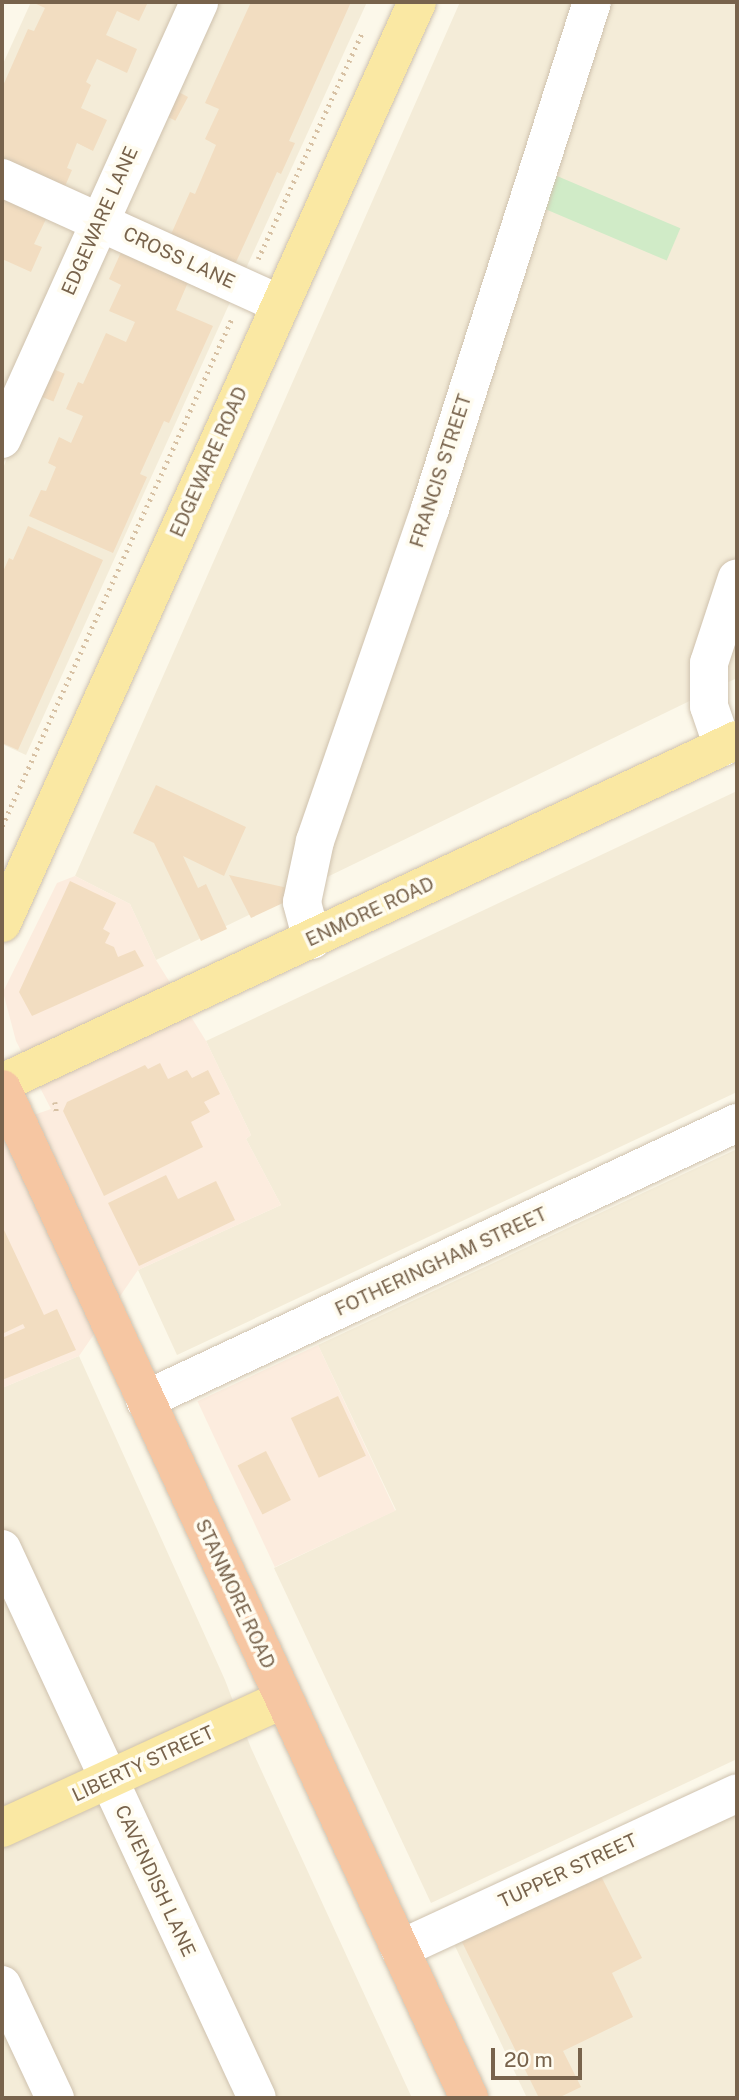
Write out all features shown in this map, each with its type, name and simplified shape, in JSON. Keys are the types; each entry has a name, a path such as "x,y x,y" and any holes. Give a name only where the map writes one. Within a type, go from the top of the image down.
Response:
{"highway":[{"name":"STANMORE ROAD","path":"2,1089 469,2098"}],"main road":[{"name":"EDGEWARE ROAD","path":"2,923 417,2"},
{"name":"ENMORE ROAD","path":"2,1083 730,743"},
{"name":"LIBERTY STREET","path":"2,1828 284,1699"}],"street":[{"name":"EDGEWARE LANE","path":"2,439 199,2"},
{"name":"FRANCIS STREET","path":"312,940 302,902 315,841 430,509 592,2"},
{"name":"CROSS LANE","path":"2,178 280,304"},
{"path":"730,743 709,706 709,663 737,579"},
{"name":"FOTHERINGHAM STREET","path":"145,1401 737,1123"},
{"name":"CAVENDISH LANE","path":"2,1549 257,2098"},
{"name":"TUPPER STREET","path":"400,1948 737,1793"},
{"path":"2,1985 55,2098"}],"path":[{"path":"256,265 365,27"},
{"path":"2,825 236,308"},
{"path":"55,1102 57,1115"}],"shaded area":[{"path":"31,2 181,2 87,204 2,167 2,66"},
{"path":"212,2 367,2 243,275 116,216"},
{"path":"460,2 737,2 737,678 156,960 130,904 75,876"},
{"path":"2,194 79,229 2,400"},
{"path":"104,242 231,300 26,755 2,744 2,470"},
{"path":"737,791 737,1092 177,1355 138,1270 281,1205 246,1139 251,1135 206,1041"},
{"path":"75,876 130,904 156,960 206,1041 251,1135 246,1139 281,1205 138,1270 79,1356 2,1388 2,1126 51,1109 16,1041 3,992 57,883"},
{"path":"737,1149 737,1759 431,1903 274,1568 396,1510 318,1345"},
{"path":"318,1345 395,1511 275,1567 197,1401"},
{"path":"79,1356 225,1680 251,1748 412,2098 2,2098 2,1388"},
{"path":"737,1810 737,2098 527,2098 454,1944"}],"green space":[{"path":"557,176 680,228 667,261 543,208"}],"building":[{"path":"32,2 148,2 139,21 117,11 106,35 137,49 127,73 97,59 86,82 91,85 81,108 107,120 93,151 77,143 67,168 72,170 62,193 2,167 2,88 28,29 34,31 45,8"},
{"path":"251,2 351,2 289,141 295,143 281,174 277,172 232,271 168,241 190,192 195,194 216,145 205,139 219,109 205,103"},
{"path":"173,89 188,97 175,121 160,113"},
{"path":"2,196 47,217 34,244 42,247 31,272 2,259"},
{"path":"122,250 189,280 176,310 213,326 169,423 164,421 140,474 147,477 113,553 29,516 41,490 46,491 56,467 48,463 59,437 71,443 83,416 66,409 78,382 83,384 106,333 126,342 135,322 109,311 121,285 109,279"},
{"path":"48,367 65,374 53,402 37,395"},
{"path":"28,526 103,560 18,750 2,743 2,574 9,558 13,560"},
{"path":"156,785 246,827 224,876 183,856 198,888 206,884 227,929 201,941 154,843 133,833"},
{"path":"229,875 288,888 283,903 251,918"},
{"path":"70,881 116,903 103,929 110,933 105,943 114,947 118,957 135,950 144,966 32,1016 19,992"},
{"path":"160,1063 168,1079 187,1070 192,1078 208,1070 220,1094 204,1102 210,1112 191,1122 203,1147 104,1196 63,1111 67,1102 145,1065 148,1069"},
{"path":"166,1175 178,1199 216,1181 235,1220 139,1266 108,1203"},
{"path":"4,1230 44,1315 57,1309 76,1350 2,1380 2,1338 25,1328 23,1324 2,1334"},
{"path":"338,1396 366,1456 319,1478 291,1418"},
{"path":"266,1451 291,1500 262,1515 237,1466"},
{"path":"600,1874 642,1958 612,1973 633,2017 563,2051 581,2087 558,2098 539,2098 462,1942"}]}
